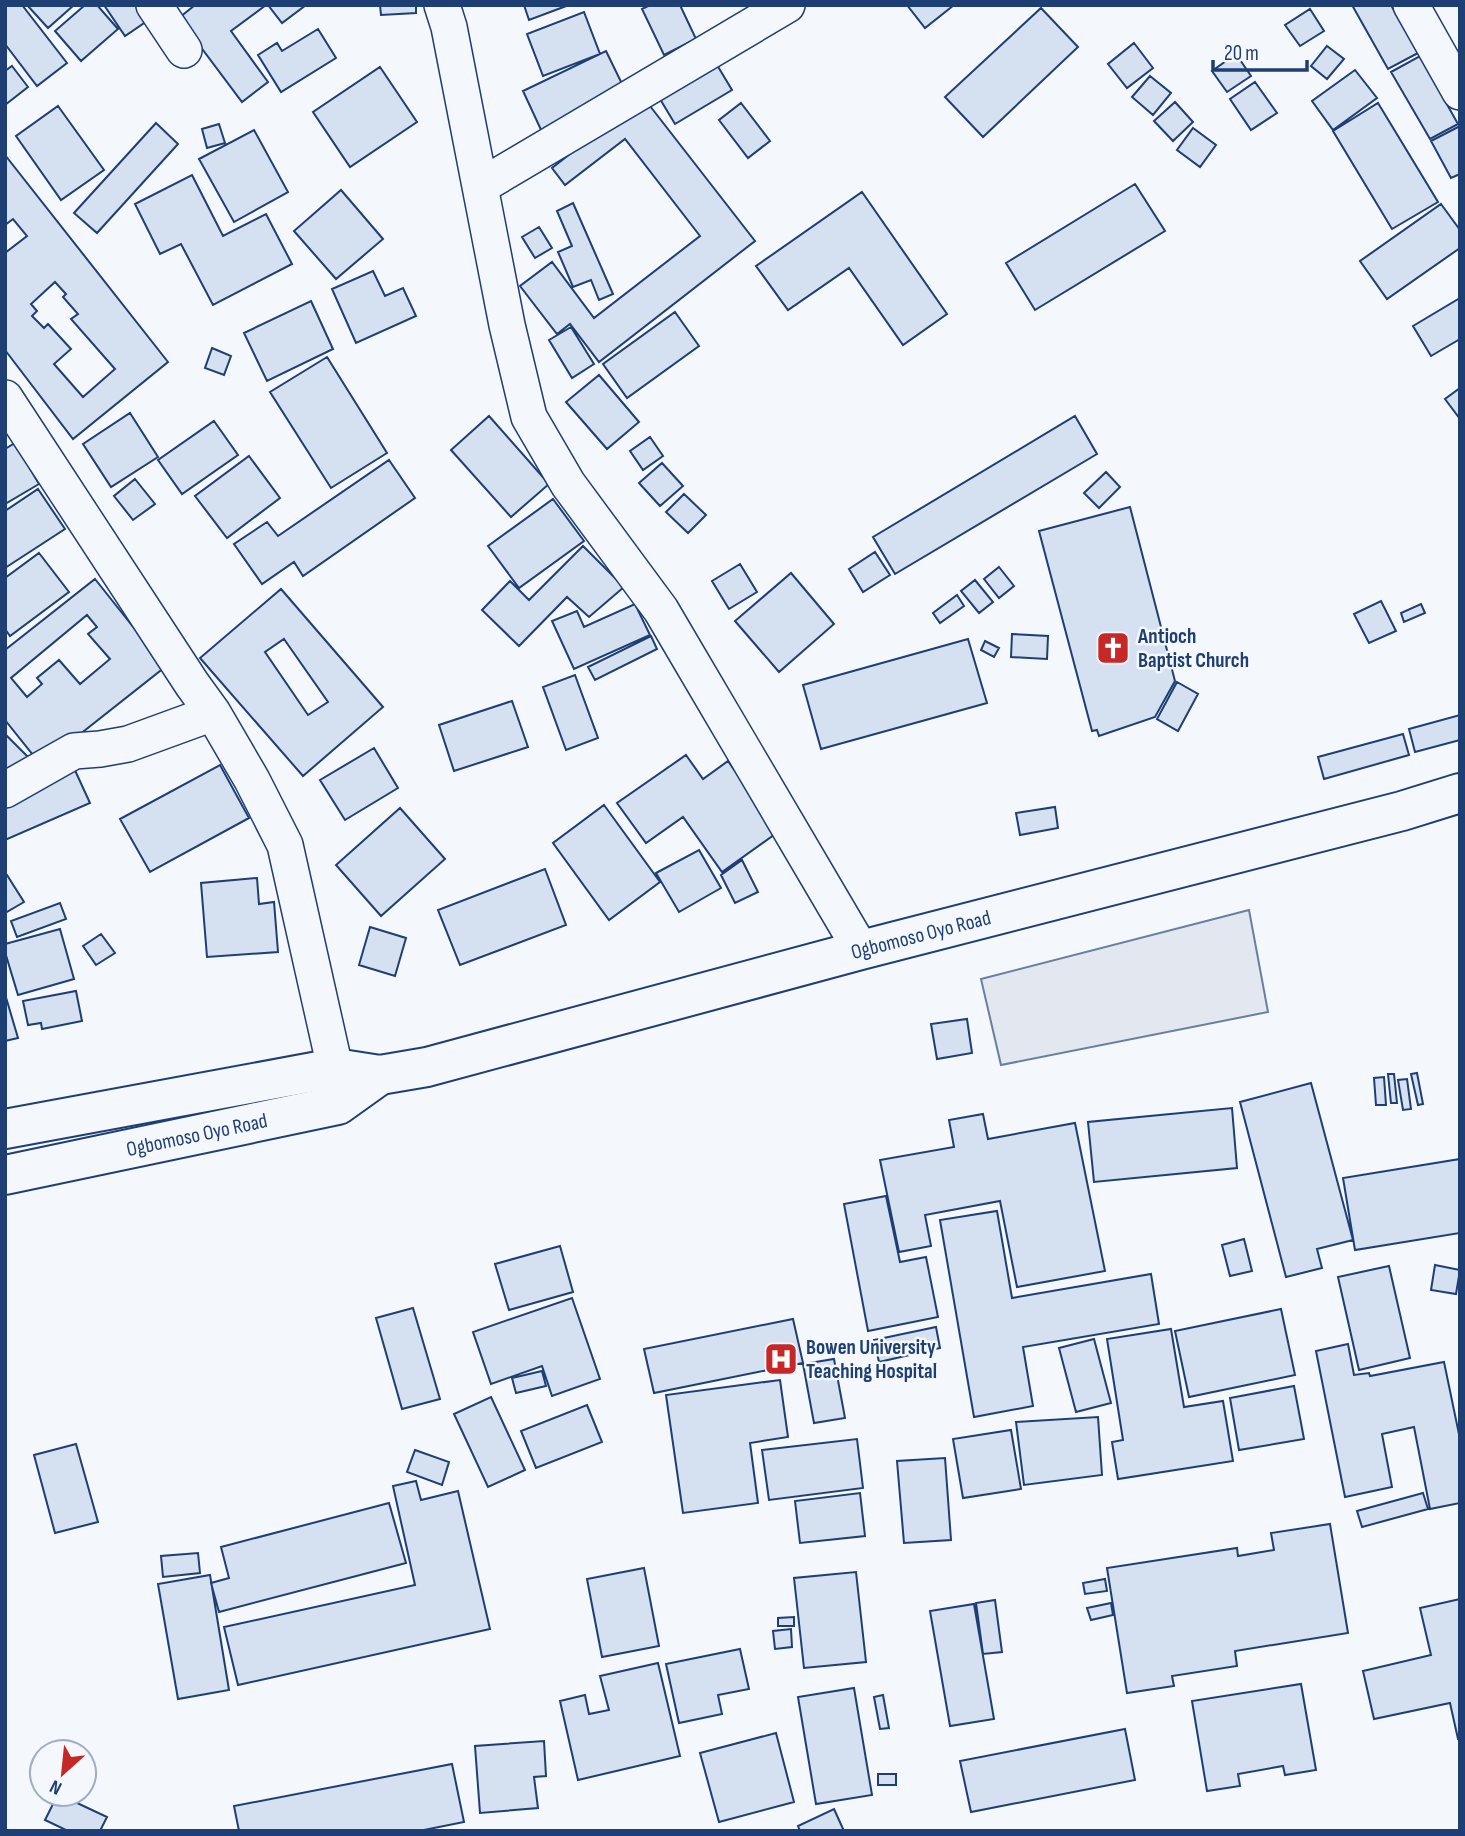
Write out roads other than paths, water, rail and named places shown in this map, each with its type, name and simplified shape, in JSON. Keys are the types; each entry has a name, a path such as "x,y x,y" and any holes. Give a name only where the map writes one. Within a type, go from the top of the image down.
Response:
{"highway":[{"name":"Ogbomoso Oyo Road","path":"5,1129 335,1068 380,1075 427,1067 861,950 1402,811 1460,793"},
{"name":"Ogbomoso Oyo Road","path":"5,1175 338,1105 380,1075"}],"street":[{"path":"154,5 184,50"},
{"path":"442,5 449,27 507,325 529,417 568,484 661,610 861,950"},
{"path":"481,186 788,5"},
{"path":"1416,6 1460,92"},
{"path":"5,398 213,713 252,780 285,845 335,1068 338,1105"},
{"path":"5,790 74,751 128,744 213,713"}],"place":[{"name":"Antioch Baptist Church","path":"1113,648"},
{"name":"Bowen University Teaching Hospital","path":"781,1359"}]}
